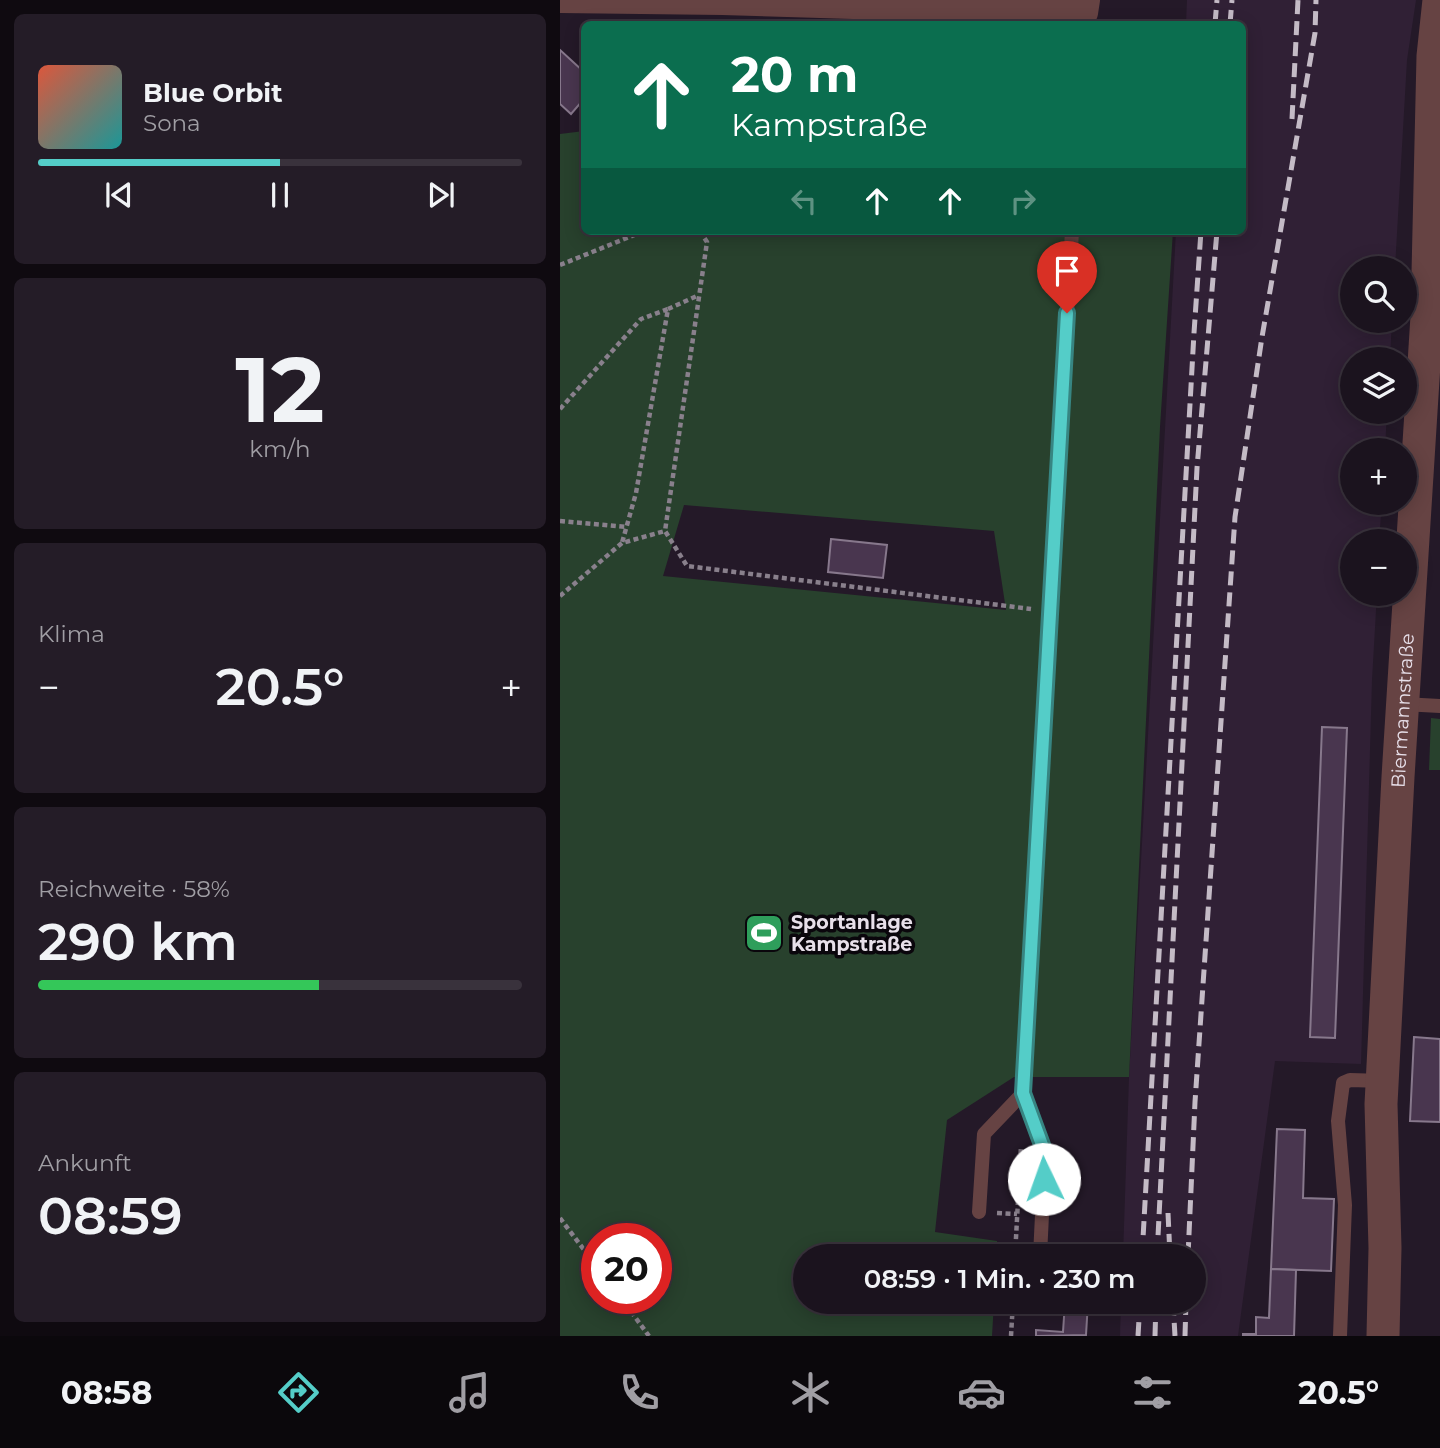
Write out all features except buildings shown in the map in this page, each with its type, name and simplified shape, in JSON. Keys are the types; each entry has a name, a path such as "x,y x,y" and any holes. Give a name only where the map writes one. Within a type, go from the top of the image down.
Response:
{"street":[{"path":"560,0 1085,12"},
{"name":"Biermannstraße","path":"1383,1336 1385,1248 1382,1081 1403,704 1433,317 1433,57 1440,0"}],"lane":[{"path":"1041,1244 1045,1153 1023,1093 1072,235"},
{"path":"1403,704 1440,706"},
{"path":"1340,1336 1345,1205 1338,1121 1343,1083 1350,1080 1382,1081"},
{"path":"979,1212 984,1135 1023,1093"}],"path":[{"path":"560,265 634,235"},
{"path":"703,235 707,242 665,531 687,566 1050,611"},
{"path":"560,408 641,319 699,295"},
{"path":"622,544 636,493 668,309"},
{"path":"560,521 627,527"},
{"path":"560,596 622,544 665,531"},
{"path":"1016,1244 1023,1093"},
{"path":"560,1218 581,1246"},
{"path":"633,1314 649,1336"},
{"path":"1012,1336 1013,1314"}],"shaded area":[{"path":"1187,0 1416,0 1407,60 1396,256 1340,256 1340,333 1391,333 1391,347 1340,347 1340,424 1386,424 1386,438 1340,438 1340,515 1381,515 1380,529 1340,529 1340,606 1376,606 1361,1064 1275,1061 1238,1336 1120,1336 1121,1314 1206,1314 1206,1244 1123,1244 1129,1077 1176,235 1246,235 1246,21 1186,21"}],"green space":[{"path":"581,131 581,235 1173,235 1160,427 1129,1077 1014,1077 947,1120 935,1232 997,1241 997,1244 793,1244 793,1314 993,1314 992,1336 560,1336 560,134","holes":["684,505 994,531 1006,610 663,576"]},
{"path":"1431,718 1440,719 1440,770 1429,770"}],"railway":[{"path":"1215,21 1217,0"},
{"path":"1230,21 1232,0"},
{"path":"1292,119 1298,0"},
{"path":"1189,1244 1195,1102 1235,517 1262,337 1315,33 1316,0"},
{"path":"1143,1244 1201,235"},
{"path":"1158,1244 1197,468 1217,235"},
{"path":"1168,1213 1169,1244"},
{"path":"1138,1336 1139,1314"},
{"path":"1155,1336 1156,1314"},
{"path":"1174,1314 1175,1336"},
{"path":"1185,1336 1186,1314"}],"place":[{"name":"Sportanlage Kampstraße","path":"764,933"}],"route":[{"path":"1044,1179 1045,1153 1023,1093 1067,313"}]}
